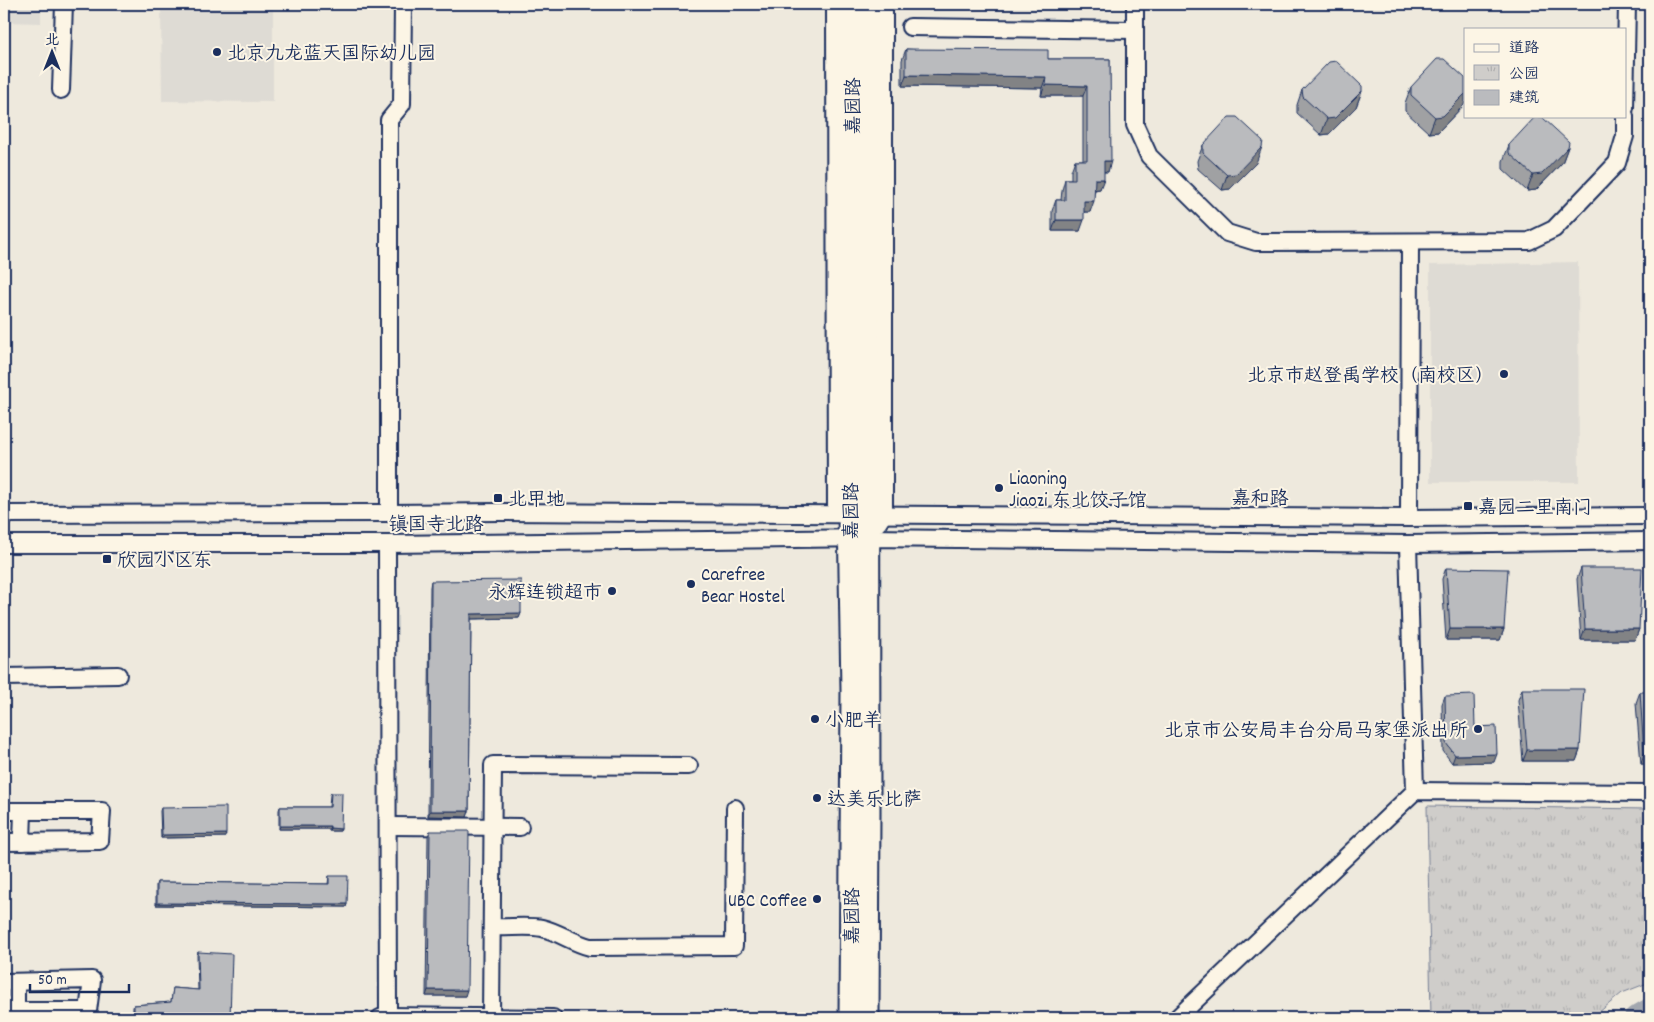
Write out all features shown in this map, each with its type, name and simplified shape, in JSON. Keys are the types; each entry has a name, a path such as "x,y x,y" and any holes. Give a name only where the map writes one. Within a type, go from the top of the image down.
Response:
{"main road":[{"name":"嘉园路","path":"852,4 860,513"},
{"name":"嘉园路","path":"860,513 868,4"},
{"path":"860,513 860,538"},
{"name":"嘉园路","path":"850,1018 852,691 860,538"},
{"name":"嘉园路","path":"860,538 868,1018"}],"street":[{"path":"61,90 64,4"},
{"path":"389,514 389,120 402,104 403,4"},
{"path":"835,4 860,513"},
{"path":"860,513 884,4"},
{"path":"1135,4 1135,125 1149,156 1227,233 1256,242 1529,241 1554,229 1617,163 1625,136 1625,118"},
{"path":"1626,56 1627,4"},
{"path":"910,27 1135,30"},
{"path":"1409,518 1410,242"},
{"name":"镇国寺北路","path":"4,514 860,513"},
{"name":"嘉和路","path":"860,513 1409,518 1650,516"},
{"path":"860,538 1408,544 1650,541"},
{"name":"镇国寺北路","path":"4,544 387,544 860,538"},
{"path":"387,544 388,826 385,1018 553,1018"},
{"path":"1408,544 1415,791"},
{"path":"4,677 118,675"},
{"path":"491,1018 493,765 689,766"},
{"path":"1177,1018 1415,791 1650,793"},
{"path":"492,927 519,934 541,928 557,933 576,944 590,947 734,946 735,808"},
{"path":"4,811 102,812 100,841 4,842"},
{"path":"22,842 23,811"},
{"path":"388,826 520,827"},
{"path":"92,980 88,1011 10,1011 10,982 92,980"}],"shaded area":[{"path":"4,4 41,4 41,23 4,22"},
{"name":"北京九龙蓝天国际幼儿园","path":"161,4 273,4 273,102 162,101"},
{"name":"北京市赵登禹学校（南校区）","path":"1578,262 1579,482 1430,482 1430,265"}],"green space":[{"path":"1427,806 1650,809 1650,982 1622,993 1592,1018 1431,1018"}],"building":[{"path":"906,49 1048,50 1048,59 1110,59 1111,161 1104,161 1104,179 1095,179 1094,201 1084,201 1084,220 1056,220 1056,200 1065,200 1065,179 1075,179 1075,160 1087,160 1087,86 1045,85 1046,77 906,75"},
{"path":"1437,59 1444,59 1464,77 1464,95 1443,116 1435,117 1411,95 1411,87"},
{"path":"1336,61 1362,86 1362,91 1335,118 1327,119 1303,97 1302,90 1329,62"},
{"path":"1229,117 1237,117 1263,141 1262,147 1236,174 1227,175 1203,153 1203,145"},
{"path":"1534,118 1543,118 1569,142 1568,147 1542,174 1533,175 1509,153 1509,145"},
{"path":"1446,568 1508,569 1504,629 1450,629"},
{"path":"1581,568 1642,568 1639,629 1585,629"},
{"path":"521,580 521,613 471,614 469,811 430,811 431,581"},
{"path":"1522,689 1584,689 1580,750 1527,750"},
{"path":"1640,692 1650,692 1650,753 1644,753"},
{"path":"1474,695 1475,727 1496,726 1497,754 1455,755 1446,743 1445,696"},
{"path":"331,793 342,793 341,829 330,828 330,826 280,826 280,807 330,807"},
{"path":"226,807 226,834 162,835 161,808"},
{"path":"430,831 469,831 467,990 428,990"},
{"path":"329,876 348,876 347,904 157,903 157,882 329,884"},
{"path":"198,952 232,954 230,1018 134,1018 134,1005 171,1002 173,988 199,990"}],"waterway":[{"path":"1636,1018 1650,1010"}],"place":[{"name":"北京九龙蓝天国际幼儿园","path":"217,52"},
{"name":"北京市赵登禹学校（南校区）","path":"1504,374"},
{"name":"Liaoning Jiaozi 东北饺子馆","path":"999,488"},
{"name":"北甲地","path":"498,498"},
{"name":"嘉园二里南门","path":"1468,506"},
{"name":"欣园小区东","path":"107,559"},
{"name":"Carefree Bear Hostel","path":"691,584"},
{"name":"永辉连锁超市","path":"612,591"},
{"name":"小肥羊","path":"815,719"},
{"name":"北京市公安局丰台分局马家堡派出所","path":"1478,729"},
{"name":"达美乐比萨","path":"817,798"},
{"name":"UBC Coffee","path":"817,899"}]}
